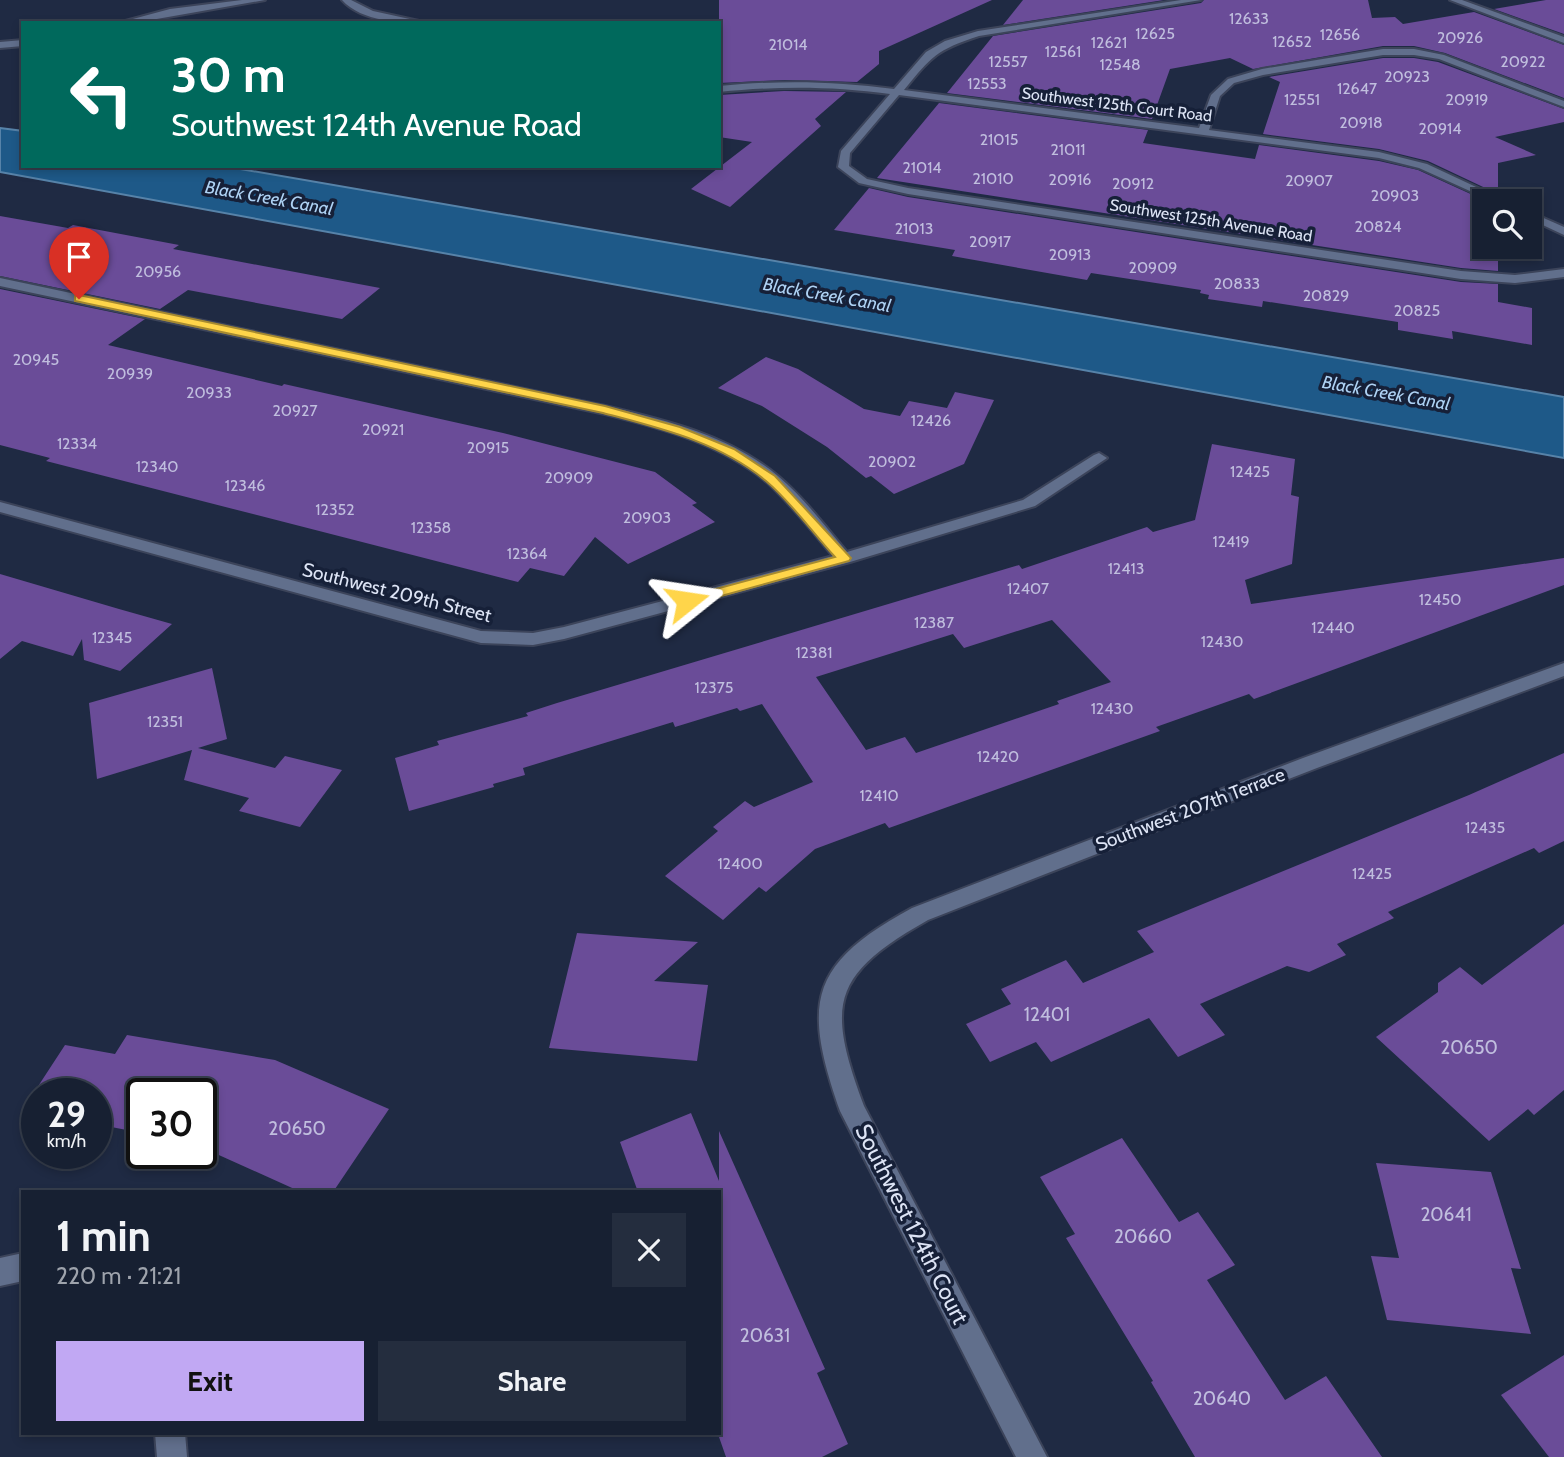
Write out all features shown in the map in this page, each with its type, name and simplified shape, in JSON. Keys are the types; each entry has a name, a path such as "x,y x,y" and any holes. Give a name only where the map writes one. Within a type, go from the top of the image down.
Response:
{"street":[{"path":"131,21 170,12 261,0"},
{"path":"346,0 353,7 364,11 414,21"},
{"path":"899,92 929,54 956,40 1197,0"},
{"path":"1454,0 1564,40"},
{"path":"0,45 21,43"},
{"path":"1203,131 1216,95 1231,81 1262,72 1364,54 1414,52 1458,62 1564,104"},
{"name":"Southwest 125th Court Road","path":"721,89 761,83 806,83 899,92 1203,131 1407,161 1475,189"},
{"name":"Southwest 125th Avenue Road","path":"899,92 845,153 843,167 854,177 908,191 1461,275 1515,279 1564,273"},
{"path":"1542,221 1564,231"},
{"path":"0,282 591,407 676,429 730,451 771,478 844,558"},
{"name":"Southwest 209th Street","path":"0,508 431,625 481,637 533,639 598,625 844,558 1029,503 1099,458"},
{"name":"Southwest 207th Terrace","path":"836,982 853,958 877,939 920,914 1310,763 1564,669"},
{"name":"Southwest 124th Court","path":"836,982 828,1017 834,1059 853,1111 1031,1457"},
{"path":"0,1272 21,1268"},
{"path":"170,1435 172,1457"}],"water":[{"name":"Black Creek Canal","path":"0,128 21,131 21,168 235,168 1564,397 1564,458 0,172"}],"building":[{"path":"719,0 992,0 879,51 879,64 857,82 785,80 721,83"},
{"path":"1023,0 1164,0 1003,25"},
{"path":"1204,0 1368,0 1372,18 1395,17 1403,24 1474,12 1564,45 1564,98 1445,53 1414,46 1383,46 1253,69 1230,58 1170,69 1152,119 947,93 993,36 1201,3"},
{"path":"1546,0 1564,0 1564,34 1494,9"},
{"path":"1383,58 1414,58 1438,62 1564,109 1564,122 1495,137 1536,155 1498,163 1498,189 1487,189 1428,161 1379,149 1263,134 1280,82 1269,77"},
{"path":"784,91 846,92 815,119 821,126 730,207 691,189 752,142 721,137 721,95"},
{"path":"939,103 1148,130 1143,143 1255,159 1259,145 1379,161 1418,170 1472,195 1472,259 1498,259 1498,271 1461,268 877,178"},
{"path":"869,188 908,197 1461,282 1498,284 1498,302 1532,308 1532,345 1452,331 1453,339 1398,330 1398,322 1263,301 1262,307 1208,299 1209,295 1200,293 1201,290 1091,273 1087,280 952,256 955,250 834,230"},
{"path":"0,216 68,228 73,225 179,245 173,249 380,288 342,319 188,290 160,309 0,276"},
{"path":"0,289 145,319 108,345 282,386 284,384 503,433 655,472 697,503 692,505 715,522 628,564 595,537 564,576 530,568 518,582 46,461 50,458 0,445"},
{"path":"766,357 798,369 864,409 900,416 909,401 947,408 955,392 994,400 964,464 894,494 871,476 866,478 827,447 762,406 718,388"},
{"path":"1212,444 1295,459 1291,495 1299,497 1292,564 1245,580 1251,604 1564,558 1564,585 1254,699 1249,694 1156,727 1160,731 889,828 885,823 815,849 766,892 759,887 723,920 665,876 718,831 713,827 745,801 754,807 813,782 762,704 740,711 737,708 675,727 673,722 523,768 525,775 493,784 494,787 409,811 395,758 439,745 437,741 528,716 526,713 557,703 1019,565 1022,569 1147,527 1153,532 1195,520","holes":["1052,620 1111,682 1057,701 1059,704 916,753 905,737 866,750 816,677 953,634 964,648"]},
{"path":"0,574 172,624 120,671 84,660 82,639 73,656 22,641 0,659"},
{"path":"212,668 227,739 198,748 275,768 285,756 342,770 300,827 239,811 249,798 184,780 192,750 97,779 89,703"},
{"path":"1564,753 1564,841 1539,853 1534,848 1388,912 1394,918 1337,944 1346,955 1309,972 1287,966 1200,1004 1225,1035 1178,1057 1149,1018 1051,1062 1036,1042 990,1062 966,1024 1011,1004 1001,989 1066,960 1083,983 1154,952 1137,931 1469,795"},
{"path":"1564,924 1564,1090 1534,1115 1528,1109 1489,1141 1376,1037 1438,992 1438,983 1460,967 1482,985"},
{"path":"577,933 698,942 654,981 708,985 697,1061 549,1048"},
{"path":"127,1035 275,1060 389,1109 334,1190 297,1190 217,1154 217,1078 126,1078 126,1130 112,1127 112,1078 43,1078 65,1045 115,1054"},
{"path":"691,1113 719,1181 719,1131 825,1369 817,1373 848,1444 822,1457 726,1457 719,1437 721,1190 637,1190 620,1142"},
{"path":"1122,1138 1179,1222 1198,1212 1235,1265 1207,1280 1285,1400 1326,1376 1382,1457 1195,1457 1151,1382 1153,1381 1066,1238 1075,1234 1040,1177"},
{"path":"1376,1163 1491,1172 1521,1269 1511,1268 1531,1334 1387,1320 1371,1256 1399,1258"},
{"path":"1564,1355 1564,1457 1549,1457 1501,1395"}],"route":[{"path":"79,299 605,410 676,429 730,451 771,478 844,558 687,601"}]}
